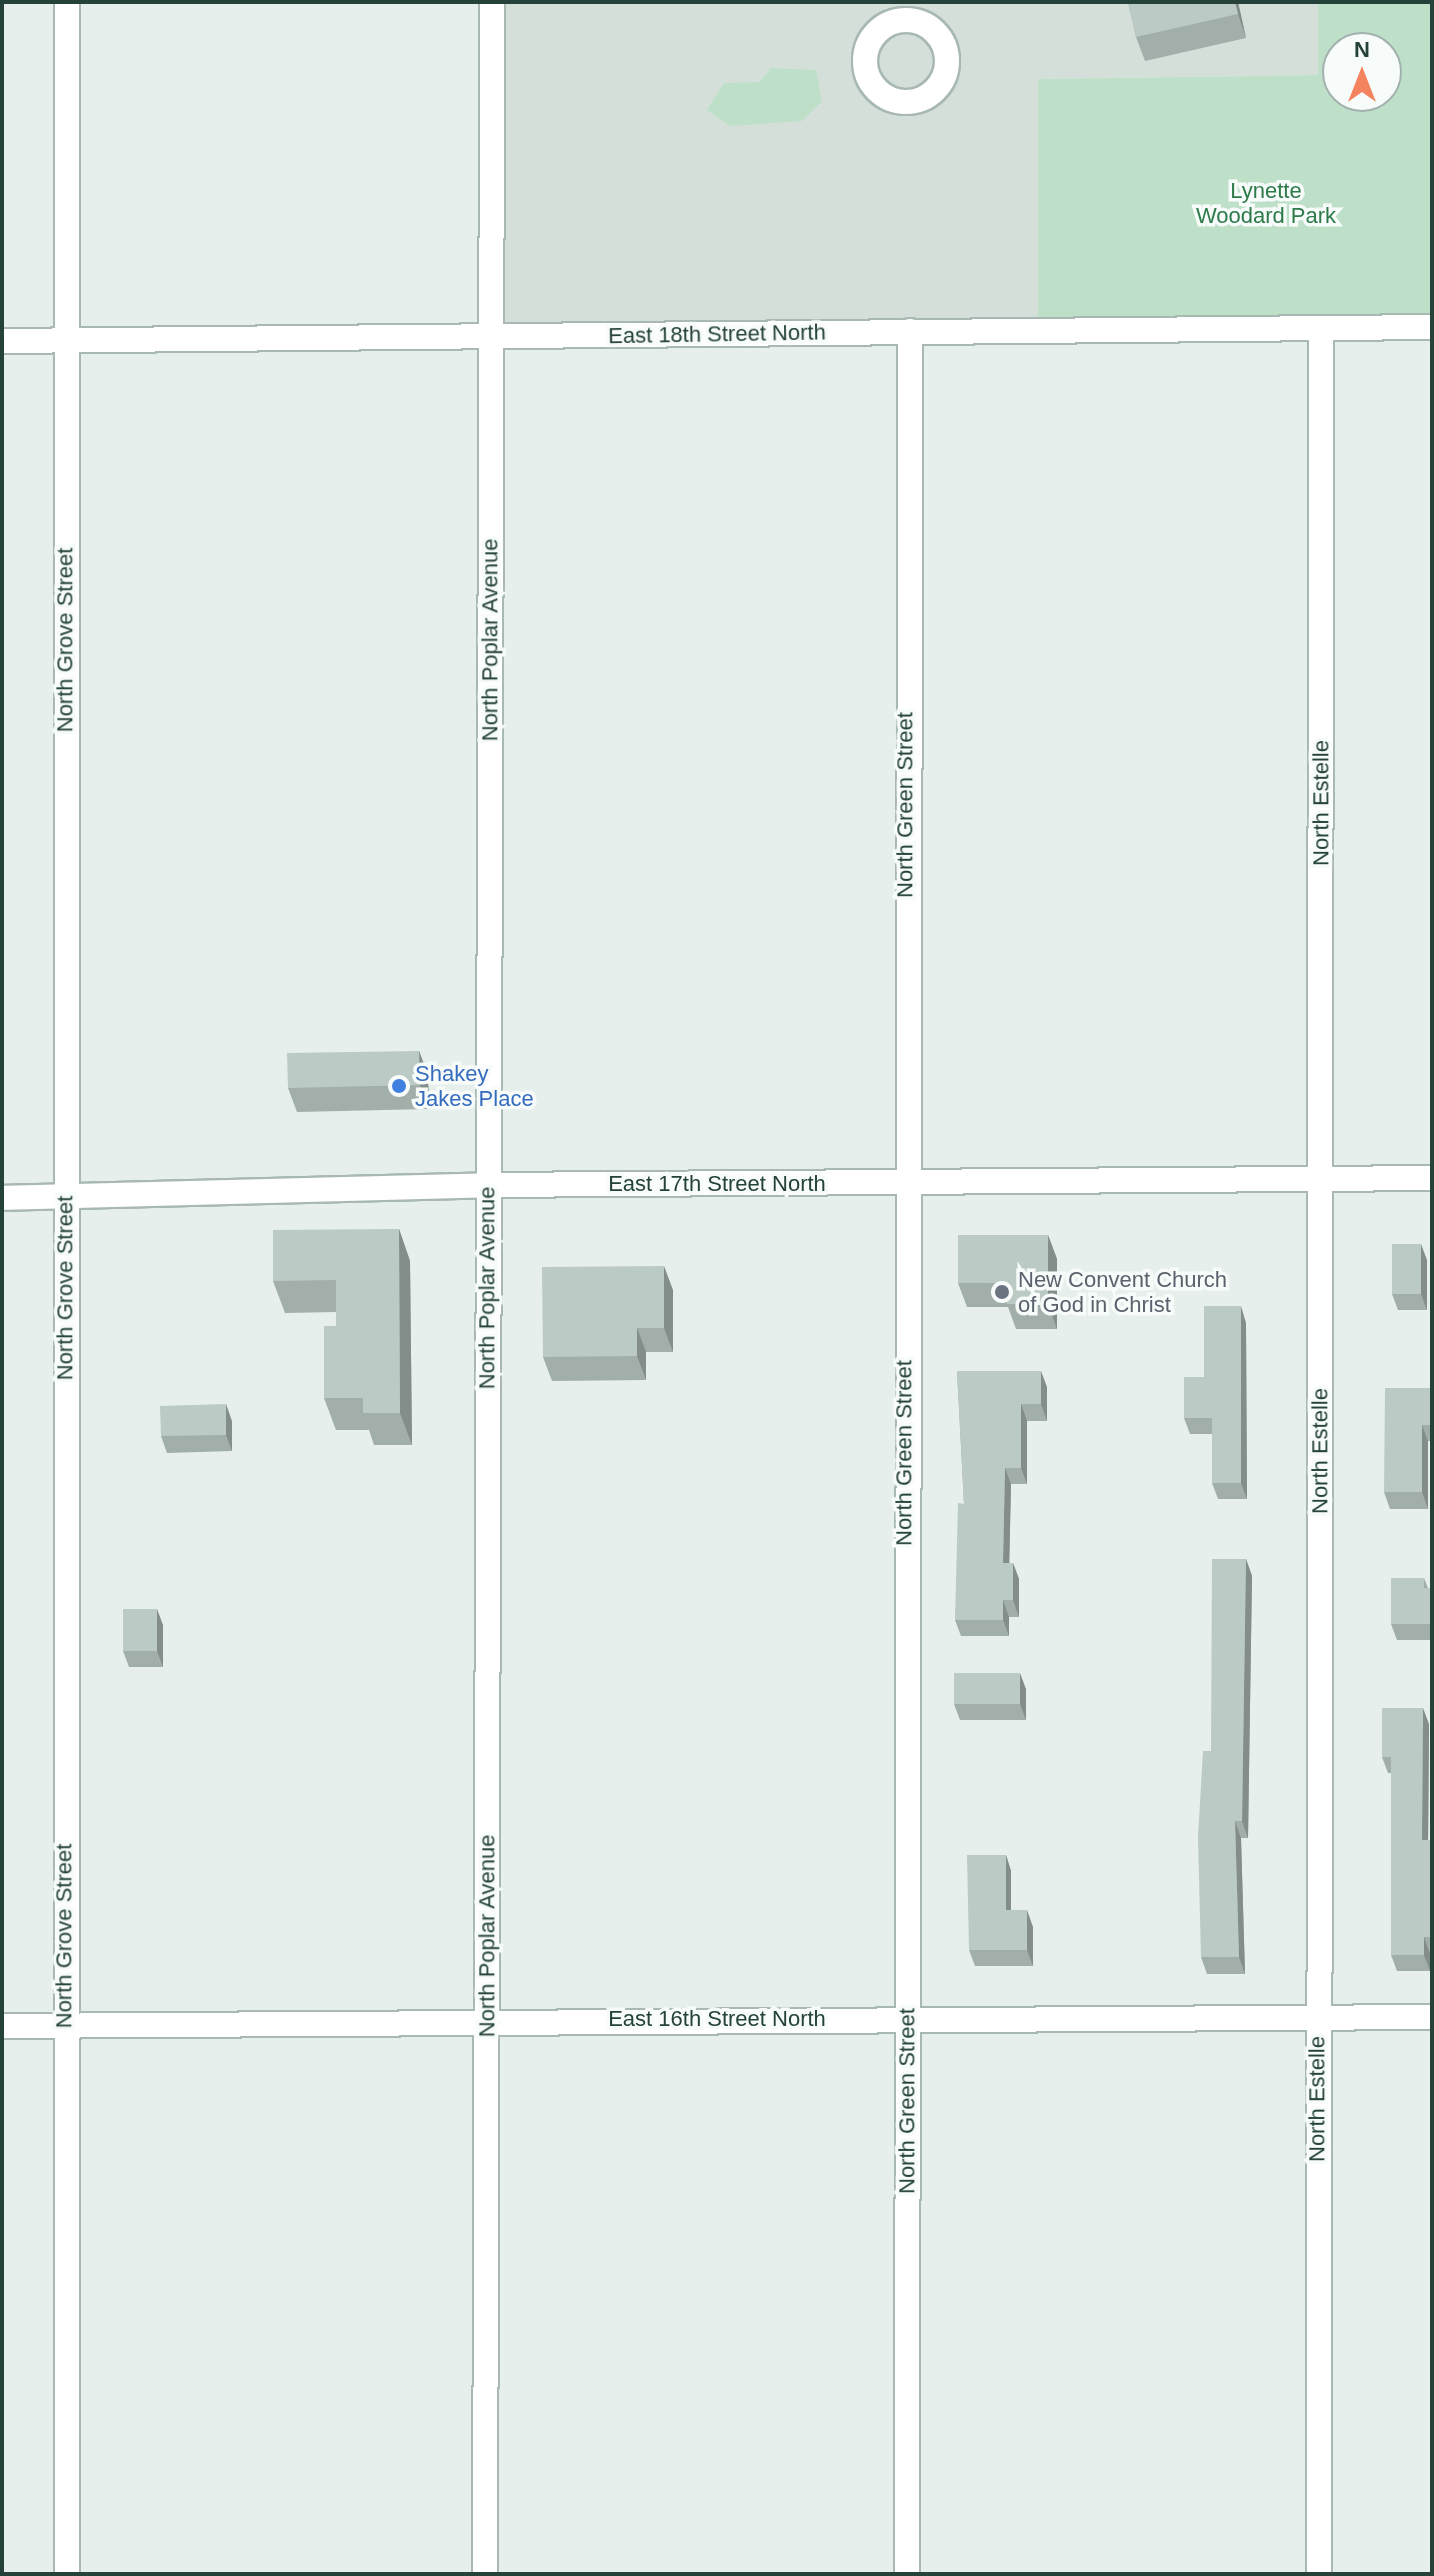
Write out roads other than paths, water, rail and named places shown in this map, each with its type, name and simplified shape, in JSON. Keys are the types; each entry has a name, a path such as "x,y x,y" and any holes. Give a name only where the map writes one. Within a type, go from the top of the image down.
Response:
{"street":[{"name":"North Grove Street","path":"67,2 64,2025 67,2574"},
{"name":"North Poplar Avenue","path":"485,2574 492,2"},
{"name":"East 18th Street North","path":"2,341 1432,327"},
{"name":"North Estelle","path":"1319,2574 1317,2018 1322,1179 1321,328"},
{"name":"North Green Street","path":"907,2574 904,1182 910,331"},
{"name":"East 17th Street North","path":"2,1198 487,1185 1432,1178"},
{"name":"East 16th Street North","path":"2,2026 487,2019 1432,2017"}],"place":[{"name":"Shakey Jakes Place","path":"399,1086"},
{"name":"New Convent Church of God in Christ","path":"1002,1292"}],"park label":[{"name":"Lynette Woodard Park","path":"1266,202"}]}
